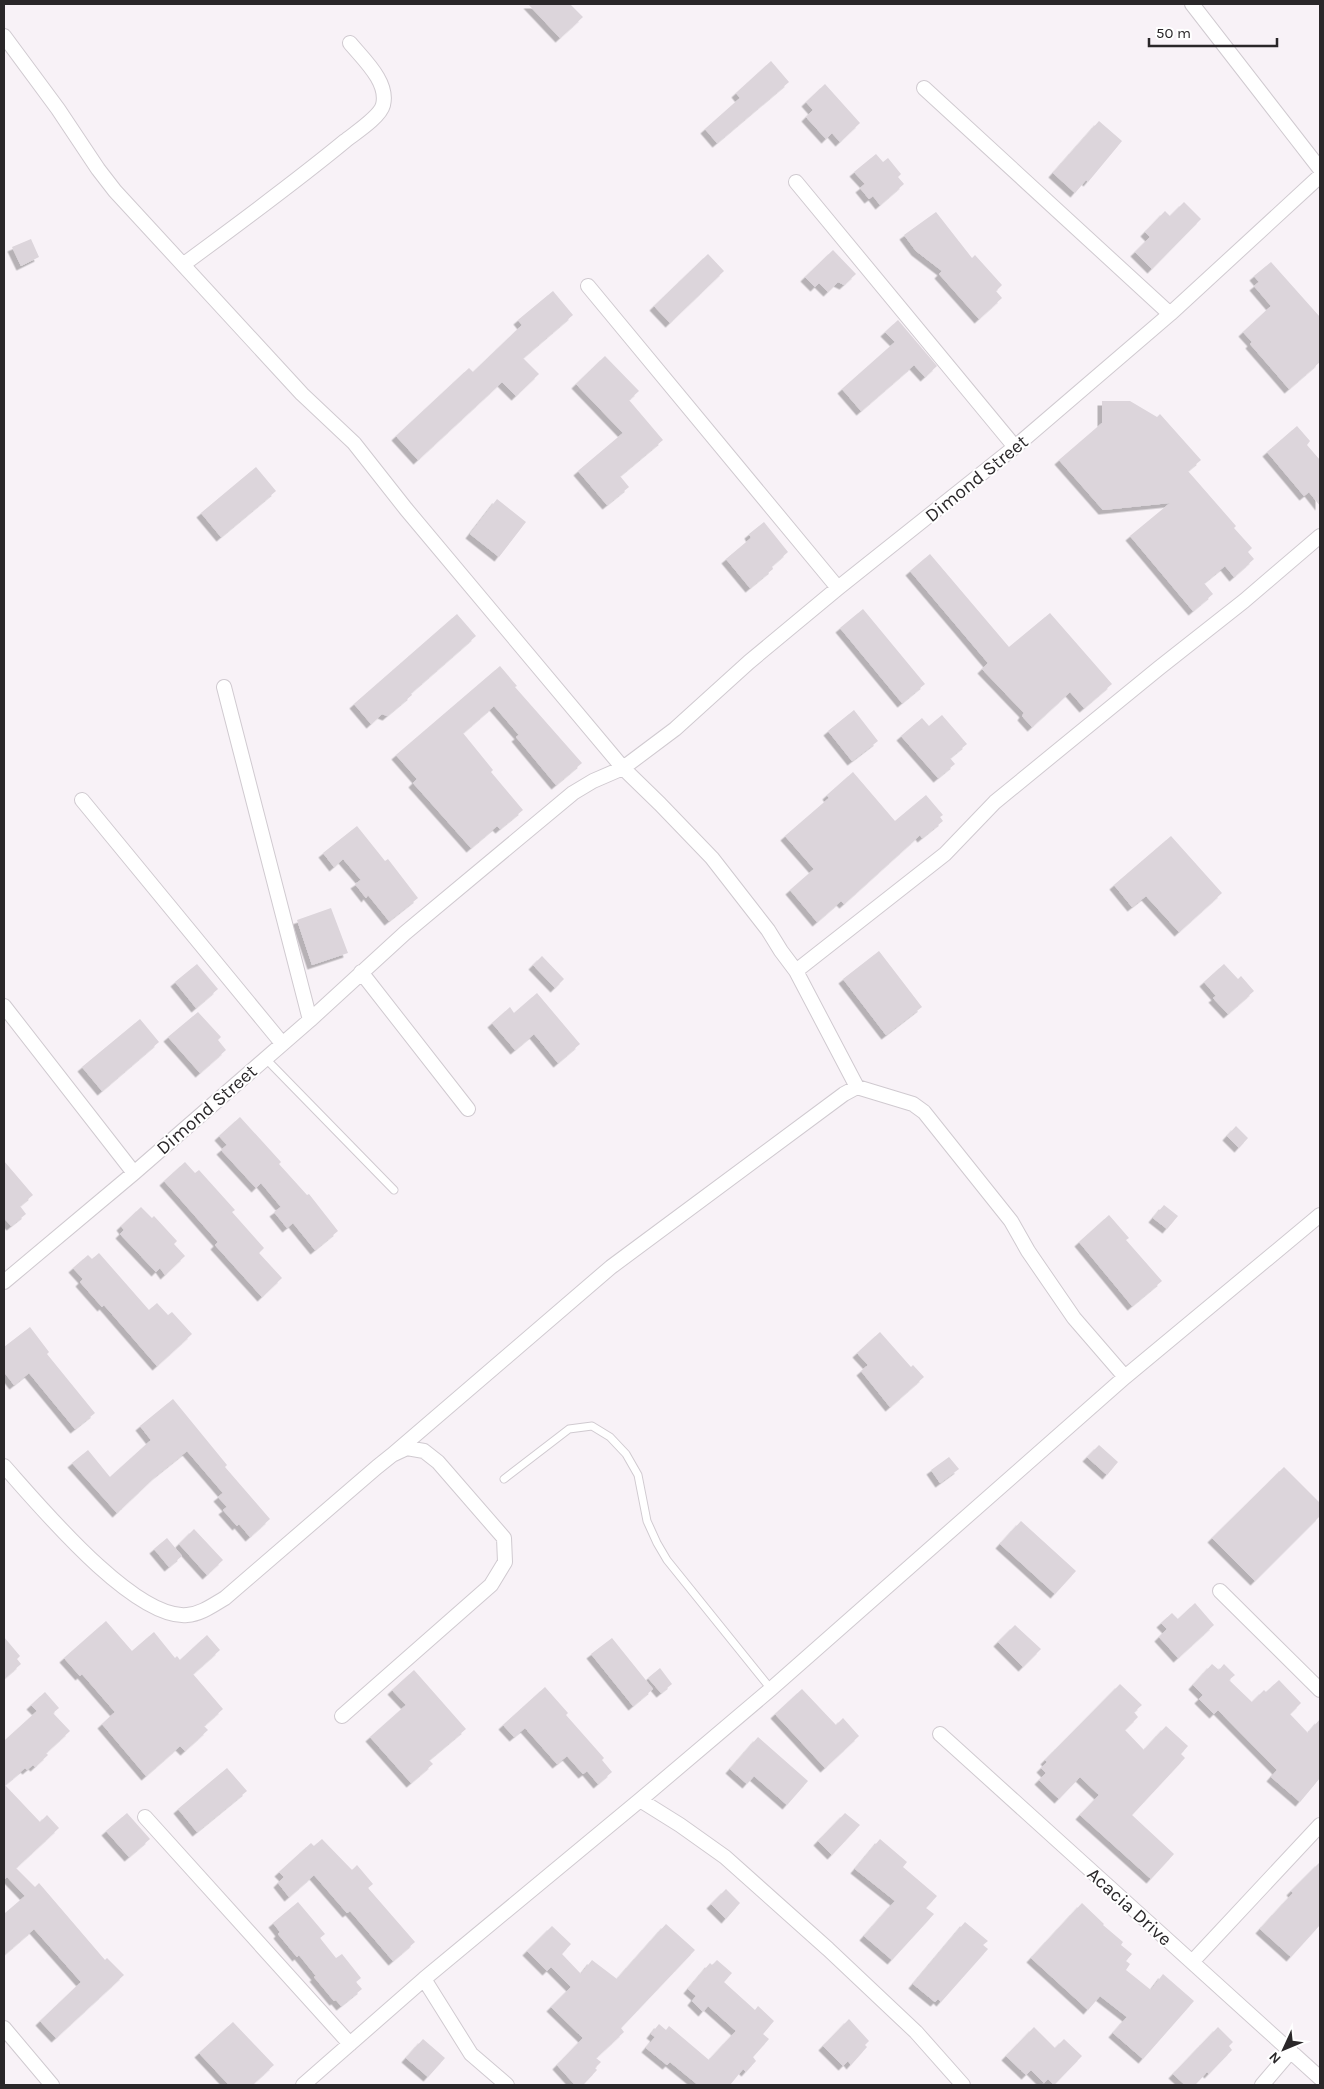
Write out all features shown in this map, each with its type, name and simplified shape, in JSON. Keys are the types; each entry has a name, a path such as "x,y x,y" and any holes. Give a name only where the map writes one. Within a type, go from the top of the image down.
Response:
{"street":[{"path":"1192,4 1320,169"},
{"path":"4,36 58,109 109,183 302,394 354,443 406,509 623,768 712,858 758,916 796,971 857,1087"},
{"path":"184,264 308,172 373,118 383,106 384,93 378,78 350,43"},
{"path":"924,88 1170,314"},
{"name":"Dimond Street","path":"4,1282 134,1173 281,1042 310,1020 405,933 574,793 593,781 623,768 675,729 749,662 838,588 1015,447 1170,314 1320,176"},
{"path":"796,182 1015,447"},
{"path":"588,286 838,588"},
{"path":"796,971 945,854 1002,796 1257,590 1320,536"},
{"path":"224,687 310,1020"},
{"path":"82,800 281,1042"},
{"path":"361,972 468,1109"},
{"path":"4,1006 134,1173"},
{"path":"4,1466 51,1519 111,1577 140,1599 164,1611 186,1615 206,1610 225,1598 611,1267 844,1094 857,1087 913,1104 924,1112 1011,1221 1028,1251 1074,1318 1125,1377"},
{"path":"303,2085 424,1979 640,1800 770,1689 1125,1377 1320,1216"},
{"path":"342,1716 491,1585 505,1562 504,1538 438,1462 424,1451 407,1448 392,1455"},
{"path":"1220,1591 1320,1690"},
{"name":"Acacia Drive","path":"940,1734 1320,2078"},
{"path":"640,1800 680,1825 725,1857 828,1949 916,2032 963,2085"},
{"path":"146,1817 350,2044"},
{"path":"1192,1962 1320,1825"},
{"path":"424,1979 471,2054 507,2085"},
{"path":"4,2028 52,2085"},
{"path":"1262,2085 1291,2051"}],"lane":[{"path":"264,1057 394,1190"},
{"path":"504,1479 569,1429 592,1426 610,1437 626,1454 638,1475 647,1521 667,1560 770,1689"}],"building":[{"path":"528,4 570,4 583,17 560,38"},
{"path":"771,61 789,82 717,143 705,129 740,98 736,93"},
{"path":"825,84 860,123 840,142 832,133 826,139 806,117 813,110 806,102"},
{"path":"1099,121 1122,141 1088,182 1086,180 1075,193 1053,173"},
{"path":"876,154 883,162 888,158 901,174 898,177 904,184 880,205 873,196 869,199 860,188 865,184 854,172"},
{"path":"1184,202 1201,219 1152,269 1135,252 1150,237 1145,232 1165,211 1170,216"},
{"path":"936,212 972,258 975,255 1002,285 996,291 1002,298 979,319 939,274 942,271 916,251 904,235"},
{"path":"31,239 39,257 21,266 12,247"},
{"path":"833,250 856,274 844,285 838,282 828,292 819,283 815,287 805,277"},
{"path":"708,254 724,271 670,323 654,306"},
{"path":"1271,262 1320,317 1320,362 1289,389 1250,344 1252,342 1243,332 1271,306 1254,286 1259,282 1254,276"},
{"path":"553,291 573,315 523,358 539,374 516,396 502,382 418,460 396,436 469,368 473,372 522,325 518,320"},
{"path":"898,320 937,366 925,377 914,365 861,411 842,389 895,342 885,332"},
{"path":"605,356 639,391 629,400 663,440 620,476 629,487 607,505 578,471 623,433 576,384"},
{"path":"1102,401 1130,401 1157,417 1160,414 1201,460 1188,471 1236,526 1234,528 1252,548 1248,552 1254,559 1234,577 1225,566 1204,583 1213,594 1193,611 1130,536 1170,503 1103,510 1059,460 1102,423"},
{"path":"1297,426 1310,441 1307,445 1320,460 1320,506 1309,492 1304,496 1267,452"},
{"path":"256,467 276,491 221,537 201,513"},
{"path":"497,499 526,522 499,557 470,534"},
{"path":"764,522 788,552 772,566 773,569 750,588 726,559 751,538 749,534"},
{"path":"930,554 1009,647 1050,613 1112,684 1084,708 1070,692 1032,727 1022,716 1024,713 982,669 988,663 910,571"},
{"path":"863,609 925,684 902,703 840,628"},
{"path":"457,614 476,636 387,716 382,714 371,724 354,704"},
{"path":"500,666 517,686 515,687 582,763 556,785 516,737 519,735 494,706 463,733 493,770 491,772 523,810 500,829 497,826 471,848 413,783 417,779 396,755"},
{"path":"854,710 878,741 852,761 828,731"},
{"path":"942,715 967,744 950,758 955,764 938,778 901,736 922,718 929,726"},
{"path":"853,772 895,821 926,795 943,815 940,817 943,821 922,838 920,835 844,904 841,901 817,922 790,890 814,869 785,836 829,798 827,795"},
{"path":"357,826 385,861 388,859 418,898 389,921 368,895 366,898 355,884 361,880 343,859 334,867 323,853"},
{"path":"1171,836 1222,893 1179,932 1146,896 1132,907 1114,885"},
{"path":"331,908 348,953 312,965 297,920"},
{"path":"879,951 922,1007 886,1035 843,979"},
{"path":"542,956 564,979 555,988 533,965"},
{"path":"197,964 218,989 196,1008 175,982"},
{"path":"1224,964 1238,979 1241,976 1254,991 1228,1014 1213,998 1216,996 1204,982"},
{"path":"537,993 580,1044 558,1063 534,1034 515,1050 492,1023 510,1007 514,1013"},
{"path":"198,1012 221,1037 218,1040 226,1050 200,1073 168,1037"},
{"path":"140,1019 159,1042 102,1091 82,1067"},
{"path":"240,1117 281,1162 279,1164 307,1195 309,1194 338,1231 315,1250 293,1223 287,1228 274,1212 281,1207 261,1183 256,1188 221,1150 227,1145 219,1136"},
{"path":"1236,1126 1248,1138 1239,1148 1227,1136"},
{"path":"4,1161 33,1195 20,1206 26,1214 11,1226 4,1218"},
{"path":"185,1162 195,1173 199,1170 235,1210 232,1212 264,1248 259,1253 282,1278 262,1297 215,1245 218,1242 164,1181"},
{"path":"1164,1205 1178,1216 1167,1229 1153,1218"},
{"path":"141,1207 152,1218 154,1216 177,1241 174,1244 185,1256 165,1275 160,1268 156,1272 120,1234 124,1230 121,1226"},
{"path":"1109,1215 1129,1238 1126,1240 1162,1281 1132,1306 1079,1242"},
{"path":"99,1253 149,1310 157,1303 168,1315 172,1312 192,1334 157,1366 104,1305 102,1307 80,1282 83,1279 73,1268 88,1255 92,1259"},
{"path":"30,1327 49,1352 47,1354 95,1413 75,1429 29,1373 14,1385 4,1372 4,1347"},
{"path":"880,1332 911,1367 913,1365 924,1377 890,1407 861,1371 868,1365 857,1353"},
{"path":"173,1399 227,1465 225,1467 270,1519 250,1537 223,1510 227,1507 218,1497 223,1493 187,1451 157,1475 117,1513 72,1463 88,1450 110,1477 151,1440 140,1426"},
{"path":"1099,1445 1118,1462 1107,1475 1087,1457"},
{"path":"949,1457 959,1469 940,1483 931,1470"},
{"path":"1284,1467 1320,1503 1320,1516 1255,1581 1212,1538"},
{"path":"1021,1521 1076,1571 1055,1594 1000,1544"},
{"path":"194,1529 223,1560 207,1575 179,1544"},
{"path":"167,1538 182,1556 169,1567 154,1549"},
{"path":"1195,1603 1214,1625 1178,1658 1159,1637 1167,1629 1161,1623 1172,1613 1178,1619"},
{"path":"106,1621 132,1651 154,1632 175,1658 177,1656 180,1660 207,1635 220,1650 193,1674 223,1709 204,1726 208,1730 185,1751 180,1746 146,1776 102,1724 115,1712 82,1674 80,1676 64,1658"},
{"path":"1015,1625 1041,1649 1023,1667 998,1642"},
{"path":"4,1637 20,1656 17,1659 21,1664 4,1679"},
{"path":"612,1638 653,1689 633,1706 591,1654"},
{"path":"1212,1664 1219,1670 1224,1664 1235,1675 1229,1680 1252,1702 1264,1690 1266,1692 1279,1680 1301,1703 1290,1714 1308,1733 1320,1719 1320,1778 1300,1802 1271,1777 1277,1770 1218,1710 1214,1714 1199,1699 1203,1695 1193,1685"},
{"path":"660,1668 672,1684 661,1693 648,1678"},
{"path":"414,1670 466,1729 429,1760 433,1764 411,1783 370,1737 406,1705 392,1690"},
{"path":"1120,1684 1142,1705 1134,1712 1138,1717 1125,1730 1144,1750 1166,1726 1188,1746 1181,1754 1185,1758 1132,1815 1174,1854 1151,1879 1080,1815 1099,1795 1080,1777 1059,1799 1039,1780 1046,1773 1041,1768 1047,1762 1045,1760"},
{"path":"545,1687 568,1713 566,1715 604,1758 602,1760 612,1772 598,1784 587,1771 583,1774 567,1756 557,1764 525,1728 514,1737 503,1725"},
{"path":"802,1689 836,1725 843,1718 859,1736 825,1768 775,1714"},
{"path":"45,1692 59,1708 53,1713 70,1731 46,1753 48,1755 35,1767 33,1765 27,1770 25,1768 5,1785 40,1822 47,1815 59,1828 16,1868 35,1887 39,1883 105,1960 107,1958 124,1975 56,2038 40,2021 81,1982 34,1929 4,1955 4,1914 25,1896 7,1877 4,1880 4,1741 37,1711 31,1705"},
{"path":"758,1737 808,1781 787,1805 754,1776 747,1784 730,1769"},
{"path":"227,1768 247,1791 197,1832 178,1809"},
{"path":"127,1813 150,1839 129,1857 106,1831"},
{"path":"845,1813 860,1825 832,1855 818,1841"},
{"path":"322,1839 352,1870 357,1865 373,1884 368,1888 415,1942 393,1961 350,1911 347,1913 314,1875 289,1897 278,1883 284,1877 279,1872 311,1843 314,1846"},
{"path":"880,1839 907,1862 903,1867 937,1896 926,1908 934,1914 892,1960 864,1936 895,1901 855,1869"},
{"path":"1320,1862 1320,1925 1291,1957 1260,1929 1293,1893 1291,1891"},
{"path":"726,1889 740,1903 726,1919 711,1904"},
{"path":"298,1902 325,1934 320,1938 336,1958 342,1954 361,1978 356,1982 362,1989 341,2006 336,2000 334,2001 314,1977 316,1976 299,1955 297,1957 278,1934 280,1932 273,1923"},
{"path":"1082,1903 1123,1942 1121,1945 1132,1954 1126,1961 1130,1964 1126,1970 1151,1990 1163,1974 1194,2001 1143,2059 1113,2033 1127,2017 1100,1996 1088,2010 1031,1958"},
{"path":"965,1922 988,1941 983,1945 988,1949 941,2002 938,1999 935,2002 913,1984"},
{"path":"666,1924 695,1950 621,2028 624,2032 596,2058 601,2062 595,2068 597,2070 583,2085 575,2085 557,2065 583,2038 551,2007 571,1987 551,1967 547,1971 527,1951 552,1926 571,1944 562,1954 581,1974 592,1960 617,1979"},
{"path":"717,1960 732,1973 724,1982 755,2010 758,2006 774,2021 763,2034 769,2039 753,2057 756,2061 746,2072 743,2069 730,2085 698,2085 670,2062 667,2065 646,2048 655,2037 651,2034 659,2024 666,2030 669,2026 709,2060 736,2031 708,2006 703,2012 692,2001 696,1996 688,1989 710,1963 712,1965"},
{"path":"849,2019 869,2041 865,2045 867,2047 851,2065 848,2061 843,2066 823,2046"},
{"path":"233,2022 274,2065 252,2085 229,2085 199,2053"},
{"path":"1034,2027 1055,2048 1064,2039 1082,2056 1054,2085 1048,2079 1044,2083 1031,2070 1026,2075 1006,2056"},
{"path":"1218,2027 1233,2042 1229,2046 1232,2050 1209,2074 1207,2072 1195,2085 1185,2085 1173,2074"},
{"path":"423,2039 445,2058 428,2077 406,2058"}]}
